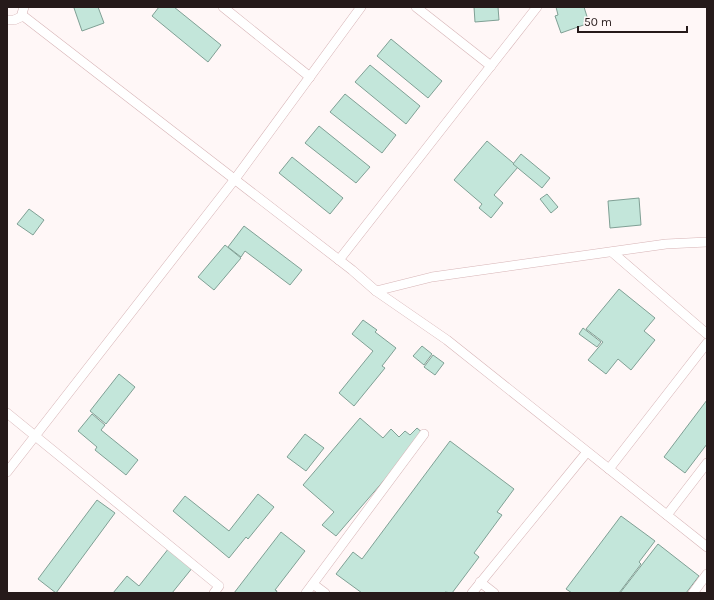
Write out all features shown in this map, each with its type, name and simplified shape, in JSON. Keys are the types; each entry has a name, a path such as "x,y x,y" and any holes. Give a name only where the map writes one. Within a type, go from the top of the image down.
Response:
{"lane":[{"path":"223,7 310,77"},
{"path":"7,472 235,179 361,7"},
{"path":"416,7 491,66"},
{"path":"339,260 537,7"},
{"path":"7,20 14,20 23,11 339,260 376,291 447,340 707,547"},
{"path":"376,291 432,277 666,244 707,242"},
{"path":"612,252 707,334"},
{"path":"609,469 707,343"},
{"path":"7,414 219,586 214,593"},
{"path":"306,593 424,434"},
{"path":"472,593 587,452"},
{"path":"668,515 707,463"},
{"path":"693,593 707,574"},
{"path":"480,582 494,593"},
{"path":"313,584 325,593"}],"building":[{"path":"98,7 104,23 82,31 74,8"},
{"path":"159,7 174,7 221,45 208,62 152,16"},
{"path":"474,7 498,7 499,20 475,22"},
{"path":"556,7 584,7 589,23 561,33 555,16 558,15"},
{"path":"391,39 442,81 428,98 377,56"},
{"path":"370,65 420,106 406,124 355,82"},
{"path":"345,94 396,135 382,153 330,112"},
{"path":"319,126 370,167 356,183 305,143"},
{"path":"487,141 518,167 494,195 503,203 491,218 479,208 482,204 454,180"},
{"path":"521,154 550,178 542,188 513,164"},
{"path":"292,157 343,198 330,214 279,173"},
{"path":"547,194 558,207 551,213 540,199"},
{"path":"639,198 641,225 610,228 608,201"},
{"path":"29,209 44,220 33,235 17,224"},
{"path":"244,226 302,270 290,285 245,251 241,257 228,247"},
{"path":"225,245 241,258 214,290 198,277"},
{"path":"619,289 655,318 644,331 655,340 631,370 618,359 606,374 588,360 603,342 586,329"},
{"path":"363,320 377,330 375,332 396,348 382,366 385,368 354,406 339,393 373,351 352,334"},
{"path":"583,328 601,342 597,347 579,334"},
{"path":"422,346 432,354 424,365 413,356"},
{"path":"433,355 444,363 435,375 424,367"},
{"path":"119,374 135,387 106,424 90,411"},
{"path":"707,400 707,444 685,473 664,457"},
{"path":"92,414 105,425 101,430 138,460 126,475 95,450 97,447 78,431"},
{"path":"360,418 383,438 391,429 399,437 405,431 410,435 417,428 424,434 336,536 322,525 334,512 303,485"},
{"path":"305,434 324,448 306,471 287,457"},
{"path":"450,441 514,489 497,512 502,515 474,553 479,557 452,593 362,593 336,574 353,552 362,559"},
{"path":"258,494 274,507 248,539 246,537 229,558 173,511 185,496 229,531"},
{"path":"97,500 115,513 56,593 38,579"},
{"path":"621,516 655,541 639,562 641,564 619,593 572,593 566,589"},
{"path":"281,532 305,551 275,590 277,591 276,593 234,593"},
{"path":"658,544 699,576 686,593 620,593"},
{"path":"169,548 193,567 172,593 113,593 127,576 139,586"}]}
